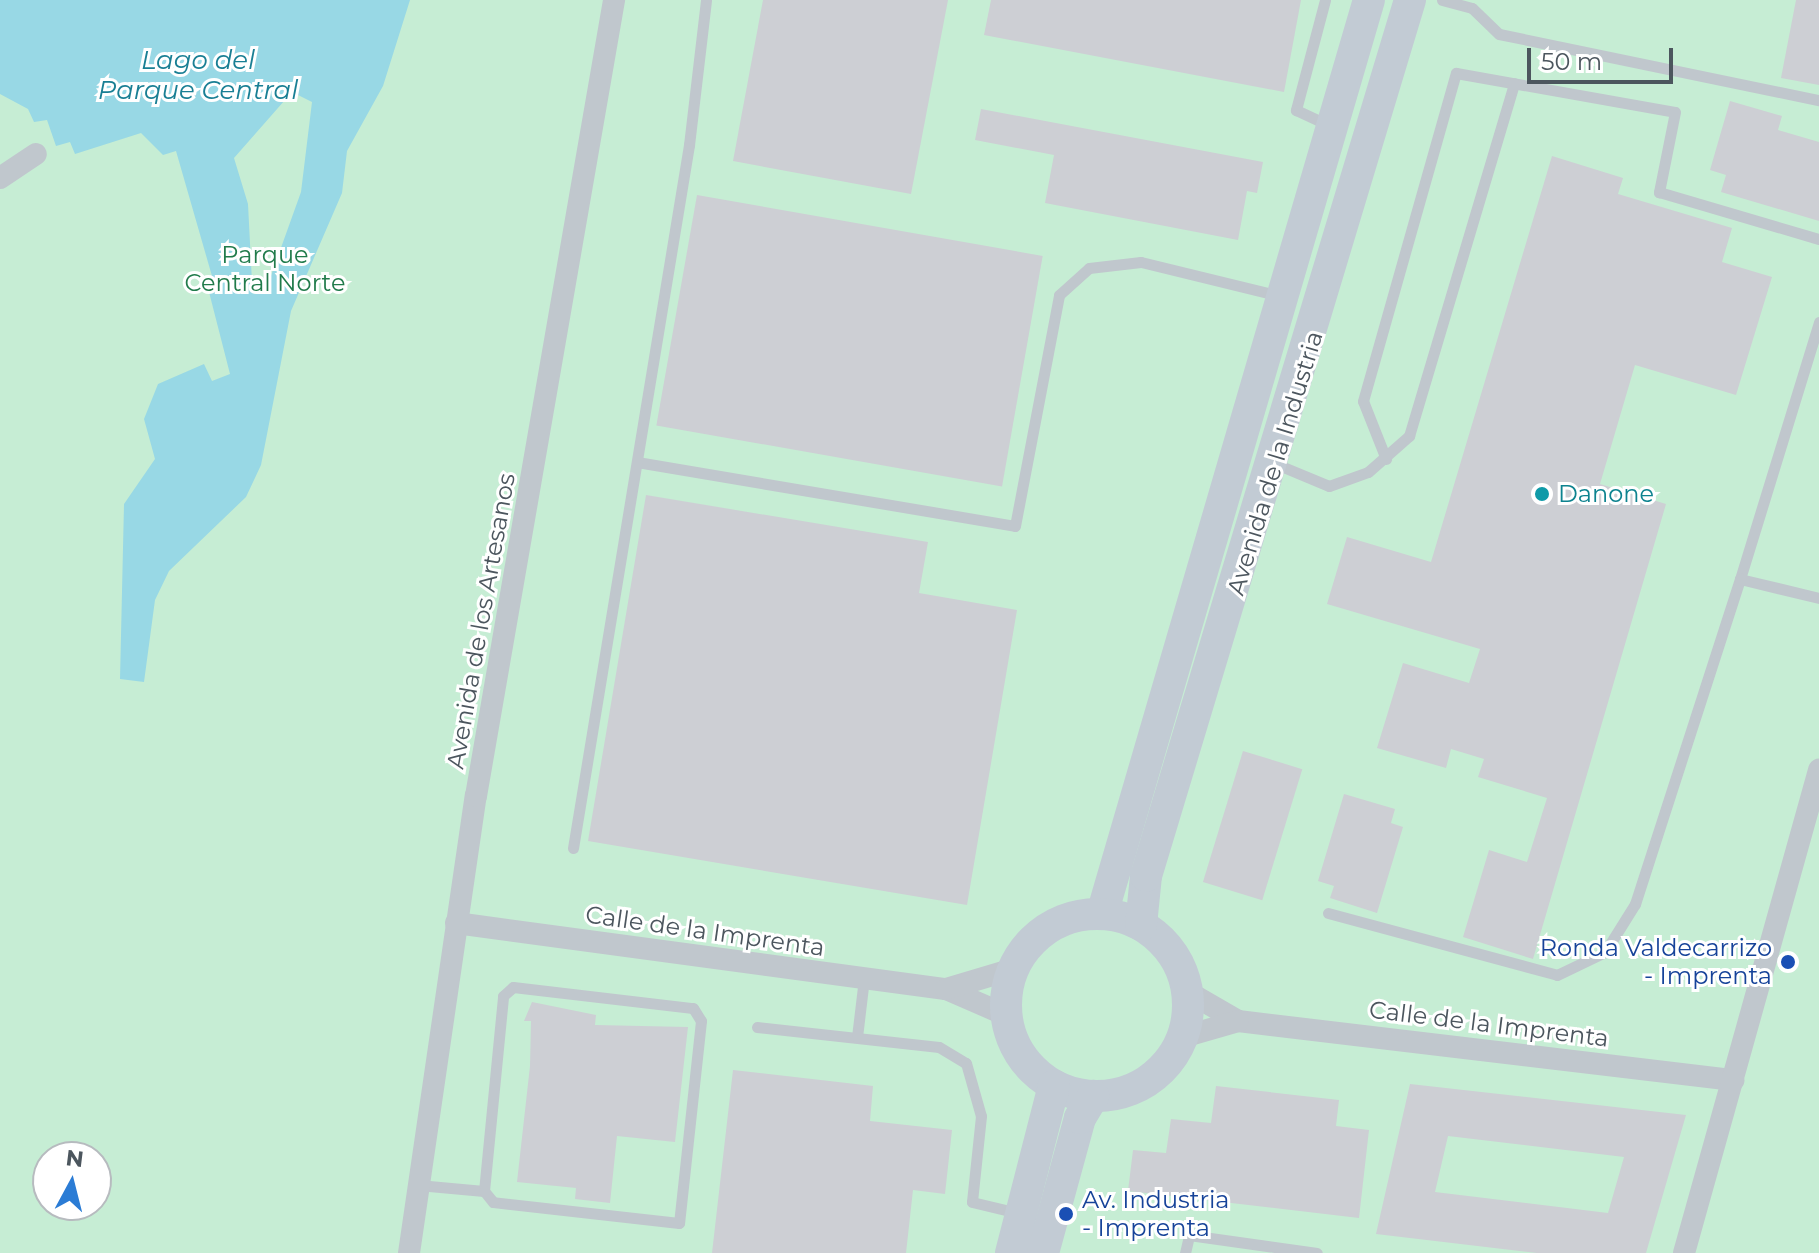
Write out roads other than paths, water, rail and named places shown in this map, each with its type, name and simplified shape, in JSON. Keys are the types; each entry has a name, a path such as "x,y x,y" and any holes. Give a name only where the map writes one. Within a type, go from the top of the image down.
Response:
{"street":[{"name":"Avenida de los Artesanos","path":"409,1253 413,1184 614,0"},
{"name":"Avenida de la Industria","path":"1102,914 1286,297 1330,127 1369,0"},
{"name":"Avenida de la Industria","path":"1141,925 1146,876 1276,464 1410,0"},
{"path":"0,178 36,154"},
{"path":"1684,1253 1819,770"},
{"path":"1102,914 1141,925 1180,965 1188,992 1183,1037 1147,1081 1093,1096 1054,1085 1030,1068 1006,1015 1013,969 1049,927 1102,914"},
{"name":"Calle de la Imprenta","path":"456,923 946,989 1006,1015"},
{"name":"Calle de la Imprenta","path":"946,989 1013,969"},
{"name":"Calle de la Imprenta","path":"1188,992 1238,1021"},
{"name":"Calle de la Imprenta","path":"1183,1037 1238,1021 1734,1080"},
{"path":"1011,1253 1018,1213 1054,1085"},
{"path":"1043,1253 1080,1118 1093,1096"}],"lane":[{"path":"573,848 637,462 706,0"},
{"path":"1325,0 1296,110 1330,127"},
{"path":"1442,0 1473,4 1499,34 1819,100"},
{"path":"1386,459 1363,401 1456,73 1675,112 1659,192 1819,239"},
{"path":"1276,464 1329,486 1386,459 1409,436 1514,83"},
{"path":"637,462 1015,526 1059,295 1089,268 1141,262 1286,297"},
{"path":"1328,913 1557,975 1605,952 1635,904 1819,322"},
{"path":"1740,579 1819,598"},
{"path":"857,1037 864,978"},
{"path":"413,1184 484,1191 493,1202 679,1223 701,1021 693,1008 513,987 503,996 484,1191"},
{"path":"757,1027 939,1047 966,1063 981,1116 972,1202 1018,1213"},
{"path":"1185,1253 1189,1235 1317,1253"}],"water":[{"name":"Lago del Parque Central","path":"0,0 410,0 383,86 347,151 342,193 291,311 261,465 246,497 169,571 155,600 144,682 120,679 124,504 155,459 144,419 158,384 204,364 212,381 230,374 209,292 216,290 176,151 163,155 141,133 75,154 70,142 56,146 47,120 34,122 28,109 0,94","holes":["292,92 312,102 301,192 268,284 252,282 248,204 234,158"]}],"place":[{"name":"Danone","path":"1542,494"},
{"name":"Ronda Valdecarrizo - Imprenta","path":"1788,962"},
{"name":"Av. Industria - Imprenta","path":"1066,1214"}],"park label":[{"name":"Parque Central Norte","path":"265,269"}]}
